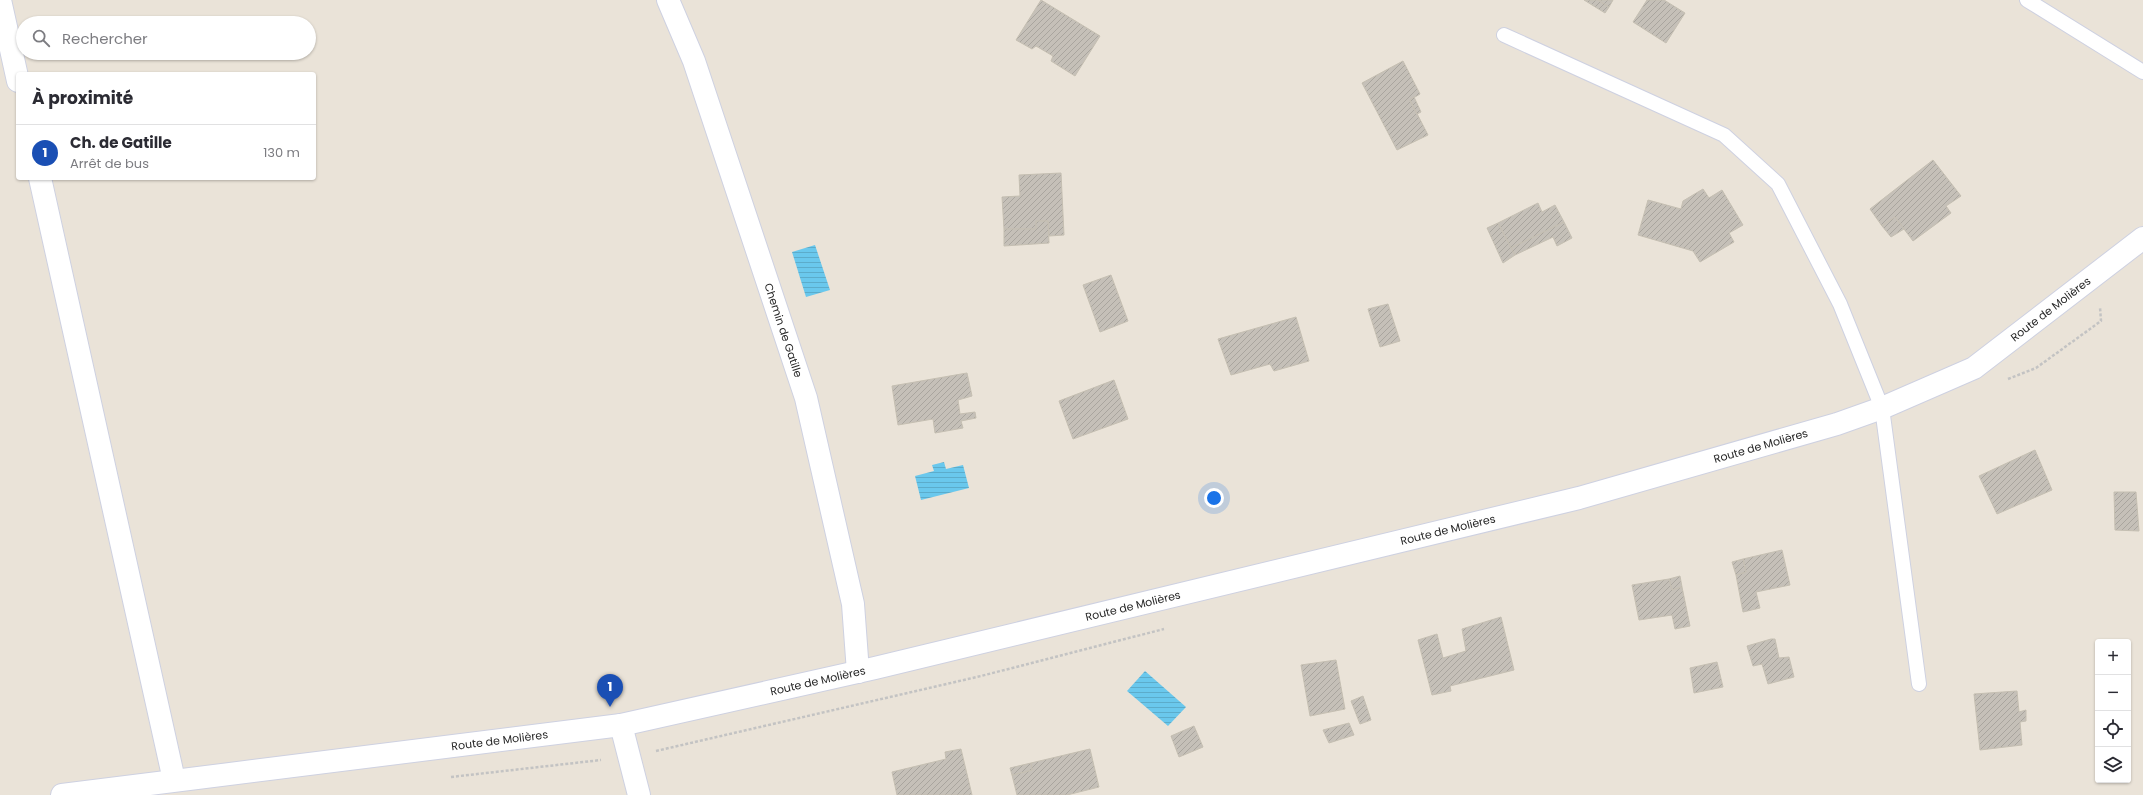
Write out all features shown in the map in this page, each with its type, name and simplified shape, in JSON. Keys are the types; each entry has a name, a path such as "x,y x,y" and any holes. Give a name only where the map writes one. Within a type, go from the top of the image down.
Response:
{"main road":[{"path":"0,0 16,72"},
{"name":"Chemin de Gatille","path":"668,0 694,61 806,398 853,604 858,672"},
{"path":"40,180 174,780"},
{"name":"Route de Molières","path":"62,795 88,794 174,780 621,725 858,672 1579,498 1837,424 1882,408 1974,368 2143,238"},
{"path":"621,725 639,795"}],"lane":[{"path":"2027,0 2143,72"},
{"path":"1504,35 1724,135 1778,184 1840,304 1882,408 1919,684"}],"water":[{"path":"815,245 830,290 806,297 792,252"},
{"path":"944,462 946,469 963,465 969,488 921,500 915,476 934,471 932,465"},
{"path":"1145,671 1186,707 1168,726 1127,691"}],"building":[{"path":"1041,0 1100,36 1075,76 1051,61 1053,56 1036,46 1032,49 1016,40"},
{"path":"1584,0 1598,0 1609,7 1605,13"},
{"path":"1598,0 1613,0 1609,7"},
{"path":"1647,0 1664,0 1685,13 1666,43 1633,22"},
{"path":"1403,61 1420,94 1410,100 1428,135 1397,150 1362,83"},
{"path":"1414,97 1421,112 1417,114 1410,100"},
{"path":"1933,160 1961,196 1946,206 1951,213 1913,241 1895,217 1882,226 1870,209"},
{"path":"1061,173 1064,235 1049,236 1048,221 1036,221 1036,229 1004,229 1002,197 1020,196 1019,175"},
{"path":"1703,189 1709,198 1722,190 1743,225 1729,233 1734,242 1700,262 1693,251 1638,235 1648,200 1681,209 1683,201"},
{"path":"1538,203 1542,212 1555,205 1564,222 1511,248 1498,223"},
{"path":"1895,217 1904,229 1891,237 1882,226"},
{"path":"1036,221 1048,221 1049,243 1004,246 1004,229 1036,229"},
{"path":"1564,222 1572,238 1557,246 1553,237 1515,255 1511,248"},
{"path":"1498,223 1515,255 1503,263 1487,228"},
{"path":"1111,275 1128,321 1100,332 1083,285"},
{"path":"1388,304 1400,341 1380,347 1368,309"},
{"path":"1296,317 1309,361 1274,371 1270,364 1231,375 1218,339"},
{"path":"967,373 972,396 958,400 960,414 975,412 976,418 961,421 963,428 935,433 933,419 898,425 892,386"},
{"path":"1114,380 1128,419 1073,439 1059,401"},
{"path":"2035,450 2052,490 1997,514 1979,476"},
{"path":"2114,492 2136,492 2139,531 2115,530"},
{"path":"1782,550 1790,585 1756,592 1760,608 1743,612 1736,575 1746,572 1743,559"},
{"path":"1743,559 1746,572 1736,575 1732,562"},
{"path":"1680,576 1682,587 1672,590 1669,579"},
{"path":"1669,579 1672,590 1682,587 1690,626 1675,629 1672,615 1639,620 1632,585"},
{"path":"1501,617 1514,670 1450,686 1451,691 1432,695 1418,640 1437,634 1443,658 1466,651 1462,629"},
{"path":"1775,639 1779,658 1789,657 1794,677 1768,684 1762,664 1753,666 1747,646"},
{"path":"1336,660 1345,709 1310,716 1301,665"},
{"path":"1717,662 1723,687 1694,693 1690,668"},
{"path":"2017,691 2019,712 2026,710 2026,721 2020,722 2022,745 1980,750 1974,694"},
{"path":"1363,696 1371,720 1360,724 1351,701"},
{"path":"1349,723 1354,735 1329,743 1323,730"},
{"path":"1194,726 1203,747 1179,757 1171,736"},
{"path":"961,749 972,795 897,795 892,772 946,759 945,752"},
{"path":"1090,749 1099,787 1067,795 1017,795 1012,775 1032,770 1031,763"},
{"path":"1031,763 1032,770 1012,775 1010,768"}],"place":[{"name":"Ch. de Gatille","path":"610,707"}]}
